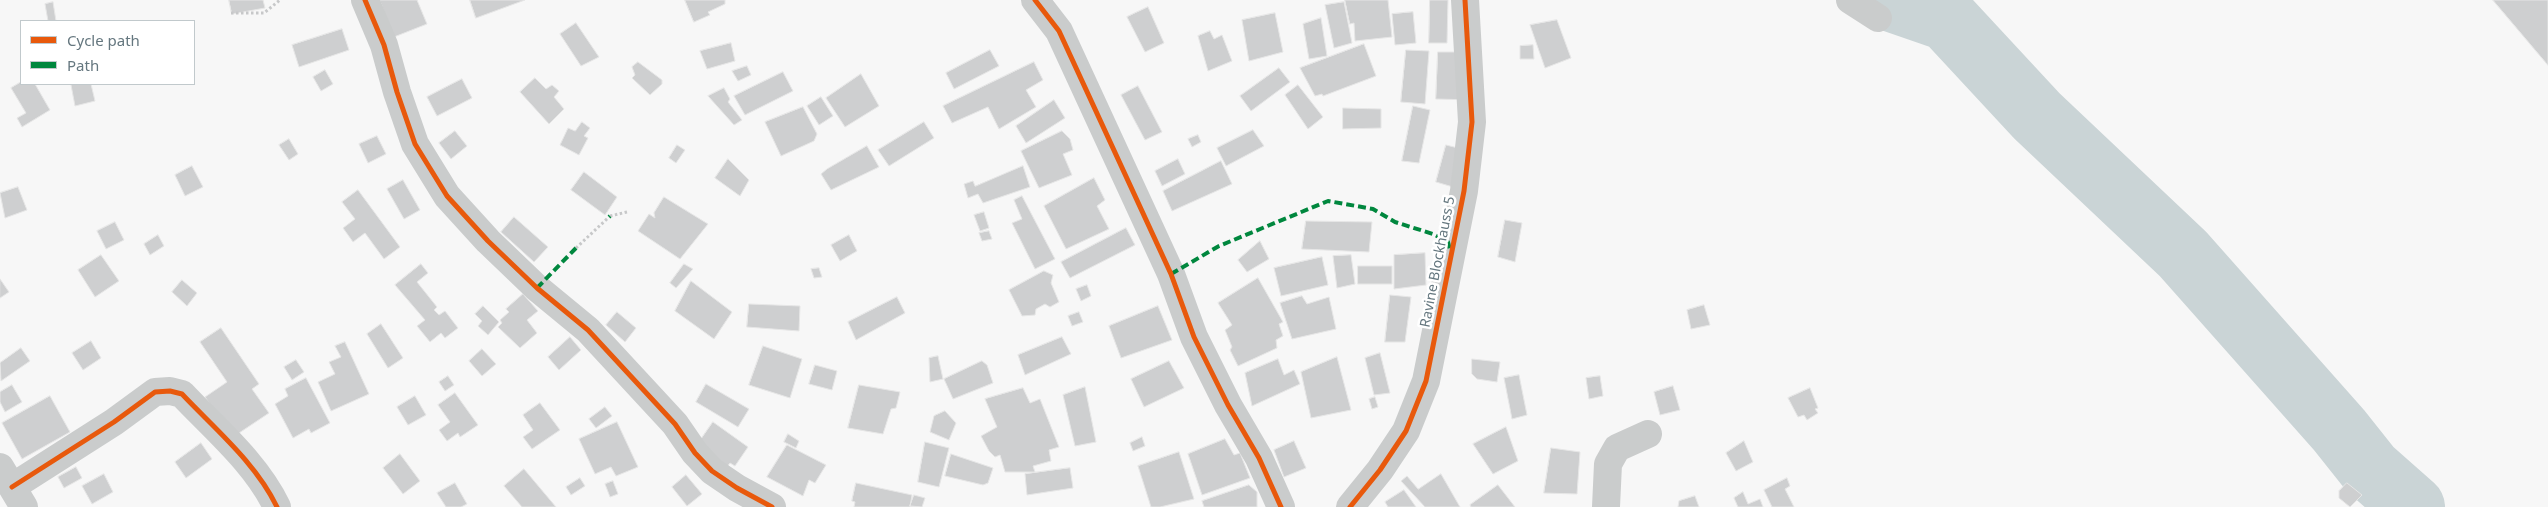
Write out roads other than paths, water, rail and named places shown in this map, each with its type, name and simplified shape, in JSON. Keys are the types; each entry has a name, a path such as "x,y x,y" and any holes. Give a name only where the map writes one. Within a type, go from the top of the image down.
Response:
{"street":[{"path":"365,0 384,45 415,144 447,196 488,241 537,288 588,330 674,424 695,453 712,471 737,488 772,507"},
{"path":"1035,0 1059,30 1171,274 1194,337 1228,404 1259,458 1281,507"},
{"name":"Ravine Blockhauss 5","path":"1350,507 1380,470 1406,431 1426,381 1464,191 1472,122 1465,0"},
{"path":"1850,0 1878,18"},
{"path":"12,487 114,422 155,392 170,391 182,394 238,453 270,493 277,507"},
{"path":"1606,507 1608,464 1618,448 1648,434"}],"waterway":[{"path":"1892,0 1947,19 2037,116 2183,254 2339,430 2370,469 2413,507"}]}
